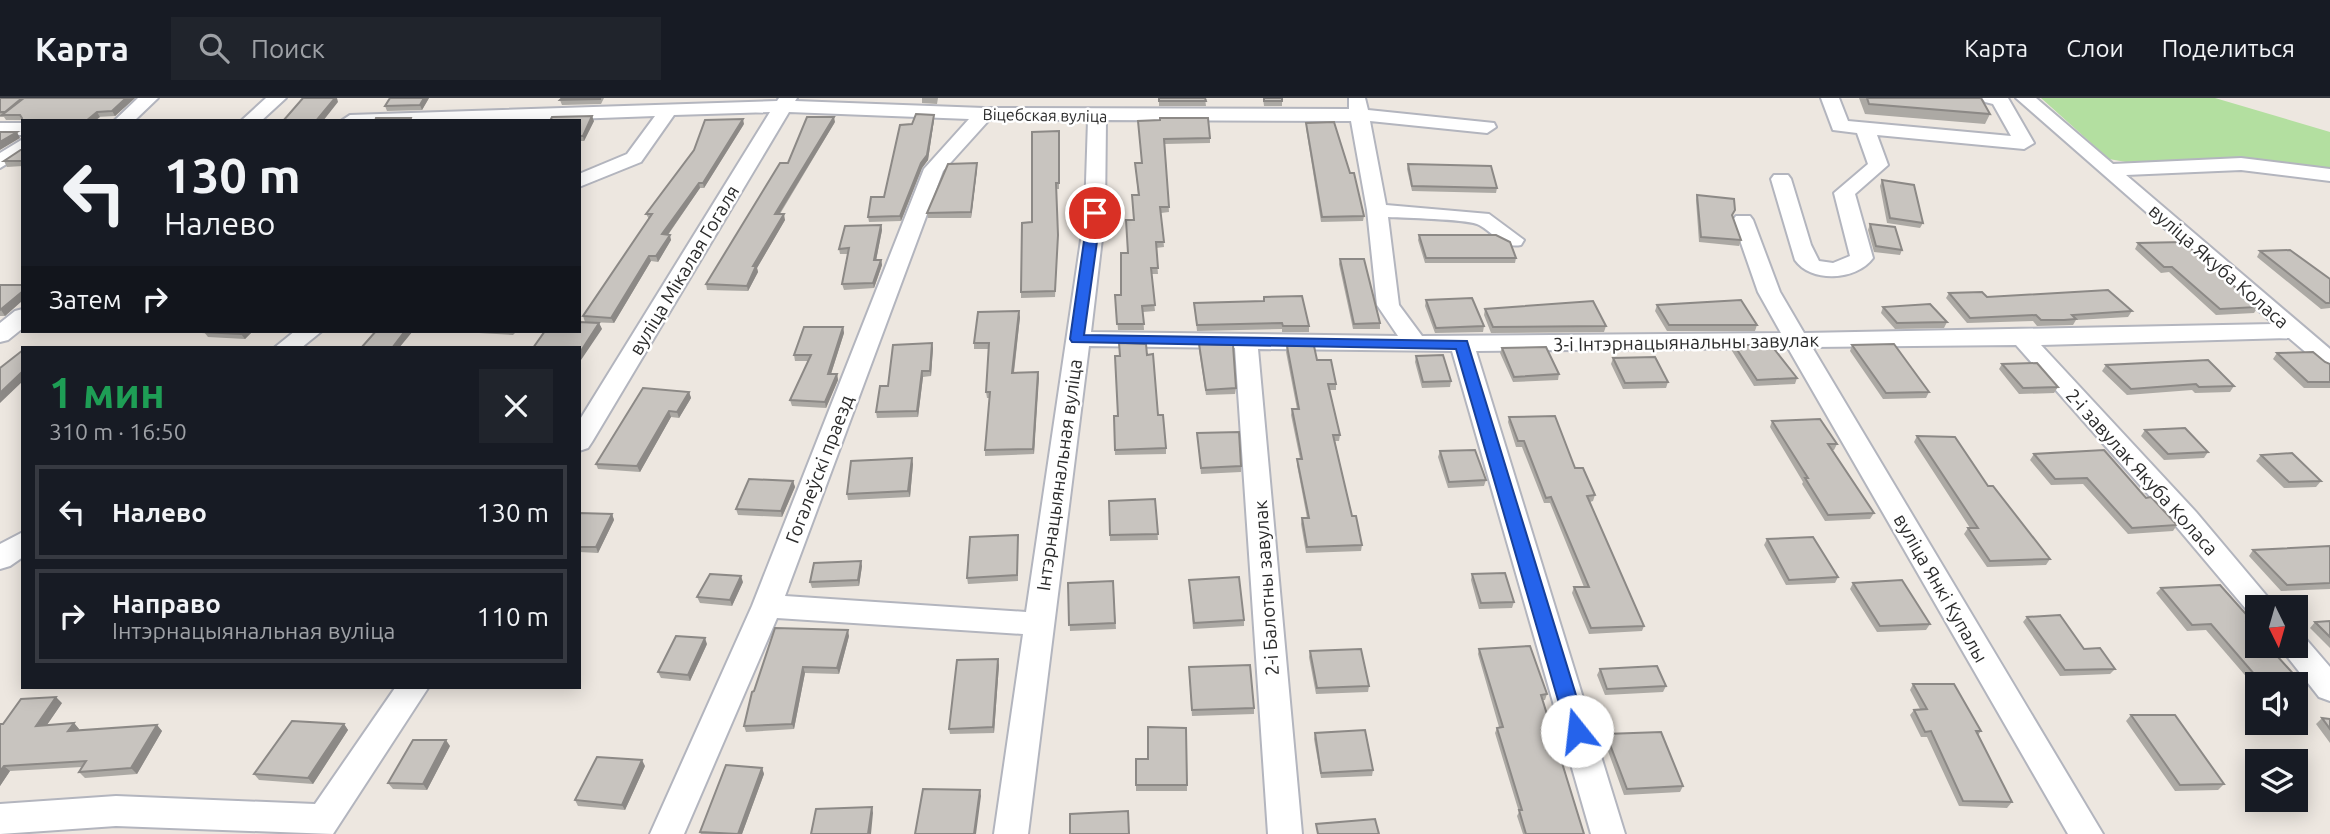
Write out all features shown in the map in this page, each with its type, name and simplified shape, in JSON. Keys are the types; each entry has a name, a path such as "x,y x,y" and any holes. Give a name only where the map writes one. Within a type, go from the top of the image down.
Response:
{"street":[{"path":"125,119 149,98"},
{"path":"252,119 277,98"},
{"path":"1830,98 1840,126 2024,143 2000,99 1991,98"},
{"name":"вуліца Якуба Коласа","path":"2025,98 2330,361"},
{"name":"Віцебская вуліца","path":"403,119 786,102 984,114 1097,116 1359,107 1487,127"},
{"name":"вуліца Мікалая Гогаля","path":"581,439 786,102"},
{"path":"1359,107 1377,210 1388,305 1414,342"},
{"path":"581,180 634,158 669,109"},
{"name":"Гогалеўскі праезд","path":"667,834 767,606 934,169 984,114"},
{"name":"Інтэрнацыянальная вуліца","path":"1011,834 1095,213 1097,116"},
{"path":"1782,179 1806,260 1819,268 1843,269 1862,258 1844,192 1878,165 1865,128"},
{"path":"0,129 21,129"},
{"path":"0,162 21,146"},
{"path":"2107,170 2241,164 2330,174"},
{"path":"1377,210 1482,218 1513,240"},
{"name":"вуліца Янкі Купалы","path":"1743,220 1769,292 1784,314 1796,341 2085,834"},
{"path":"0,335 21,318"},
{"name":"3-і Інтэрнацыянальны завулак","path":"1077,339 1462,344 2022,338 2295,331"},
{"path":"289,346 307,333"},
{"name":"2-і завулак Якуба Коласа","path":"2022,338 2186,519 2251,595"},
{"name":"2-і Балотны завулак","path":"1246,341 1285,834"},
{"path":"1462,344 1608,834"},
{"path":"0,559 21,543"},
{"path":"767,606 1039,624"},
{"path":"2304,658 2330,688"},
{"path":"0,819 116,811 318,827 411,689"}],"green space":[{"path":"2041,98 2215,98 2330,132 2330,170 2247,158 2126,162 2109,159"}],"building":[{"path":"0,98 22,98 5,112 0,112"},
{"path":"24,98 126,98 112,111 97,112 88,119 22,119 20,115 2,115"},
{"path":"303,98 335,98 318,119 285,119"},
{"path":"390,98 424,98 420,105 385,106"},
{"path":"600,98 600,99 560,100"},
{"path":"1159,98 1205,98 1206,101 1159,101"},
{"path":"1264,98 1282,98 1282,101 1264,101"},
{"path":"1867,98 1981,98 1990,114 1869,104"},
{"path":"916,114 934,115 927,155 921,163 900,216 868,217 871,197 884,197 900,125 912,124"},
{"path":"592,116 583,136 581,119 551,119"},
{"path":"807,117 834,117 775,214 784,214 753,266 756,266 747,286 706,284 780,163 788,163"},
{"path":"376,118 411,118 411,119"},
{"path":"1208,118 1210,138 1164,139 1169,207 1160,207 1164,242 1156,242 1158,268 1151,268 1155,305 1142,306 1144,324 1117,324 1115,295 1121,295 1121,253 1128,253 1126,220 1134,220 1132,195 1139,195 1135,163 1142,163 1138,121"},
{"path":"743,119 703,183 699,183 662,234 670,235 656,256 649,256 611,318 583,316 652,214 646,214 694,150 705,120"},
{"path":"1334,122 1350,173 1354,173 1364,216 1322,217 1306,123"},
{"path":"1059,131 1055,291 1021,292 1022,223 1032,222 1032,132"},
{"path":"0,132 17,132 0,142"},
{"path":"21,150 21,161 4,161"},
{"path":"977,163 971,212 927,213 948,164"},
{"path":"1408,164 1491,166 1497,188 1412,186"},
{"path":"1882,180 1914,185 1923,223 1890,218"},
{"path":"1697,195 1734,199 1735,210 1732,215 1741,240 1701,237"},
{"path":"1870,224 1895,227 1902,250 1876,246"},
{"path":"881,225 874,260 881,260 873,283 842,284 849,248 839,249 845,226"},
{"path":"1419,235 1496,235 1510,242 1516,258 1426,258"},
{"path":"2183,242 2258,307 2220,309 2172,267 2164,267 2138,243"},
{"path":"2290,250 2330,279 2330,303 2326,303 2260,251"},
{"path":"1340,259 1364,259 1380,323 1354,324"},
{"path":"0,285 21,285 21,293 0,310"},
{"path":"2108,290 2132,311 2072,315 2076,319 2064,320 2041,320 2036,315 1970,318 1949,293 1982,292 1987,297"},
{"path":"1302,296 1309,326 1283,326 1282,323 1197,325 1194,303 1264,301 1264,297"},
{"path":"1472,298 1484,326 1436,328 1426,300"},
{"path":"1741,300 1757,325 1669,325 1657,305"},
{"path":"1593,301 1606,326 1493,327 1485,309"},
{"path":"1930,304 1947,322 1897,323 1883,307"},
{"path":"1019,311 1012,373 1038,372 1033,449 985,450 990,392 986,392 989,343 974,343 978,312"},
{"path":"581,322 599,323 581,351 581,346 534,346 544,333 581,333"},
{"path":"804,327 843,327 828,374 837,374 825,402 790,400 811,355 794,355"},
{"path":"374,333 403,333 394,346 363,346"},
{"path":"932,343 930,371 922,371 917,411 876,412 880,386 888,386 893,345"},
{"path":"1119,343 1146,344 1147,355 1153,354 1158,415 1163,415 1166,448 1115,450 1114,416 1118,416 1115,356 1120,356"},
{"path":"1199,344 1233,345 1236,388 1206,390"},
{"path":"1894,344 1929,392 1886,393 1852,345"},
{"path":"1734,345 1771,345 1797,378 1757,380"},
{"path":"1287,346 1314,346 1317,360 1331,360 1336,384 1328,384 1340,435 1333,435 1352,516 1356,516 1362,545 1307,547 1302,518 1309,518 1297,459 1302,459 1292,409 1299,409"},
{"path":"1546,347 1559,374 1514,377 1502,348"},
{"path":"21,352 21,373 0,393 0,368"},
{"path":"2313,352 2330,364 2330,382 2308,382 2277,353"},
{"path":"1443,355 1451,381 1423,382 1416,356"},
{"path":"1655,357 1668,382 1625,383 1613,358"},
{"path":"2208,360 2234,386 2199,387 2196,384 2131,389 2106,365"},
{"path":"2037,363 2058,387 2023,388 2002,364"},
{"path":"643,388 689,392 677,412 669,411 637,466 596,464"},
{"path":"1555,416 1575,468 1583,468 1595,495 1587,496 1644,626 1591,628 1574,587 1589,587 1551,497 1546,498 1524,441 1518,441 1509,417"},
{"path":"1820,419 1837,444 1828,444 1874,513 1828,515 1772,421"},
{"path":"2185,428 2208,452 2168,454 2145,430"},
{"path":"1239,432 1241,466 1201,468 1197,433"},
{"path":"1917,436 1955,437 1988,486 1993,486 2050,559 1990,561 1968,528 1978,528"},
{"path":"1475,450 1486,480 1449,482 1440,451"},
{"path":"2104,450 2146,498 2151,497 2177,525 2132,528 2087,478 2055,479 2034,454"},
{"path":"2292,453 2321,481 2289,482 2261,455"},
{"path":"912,458 908,491 847,494 851,461"},
{"path":"749,479 793,481 781,511 736,509"},
{"path":"1155,499 1158,534 1110,535 1109,501"},
{"path":"581,513 612,514 596,547 581,547"},
{"path":"1018,535 1017,575 967,578 970,537"},
{"path":"1813,537 1838,577 1789,580 1767,539"},
{"path":"2330,546 2330,583 2287,585 2253,550"},
{"path":"861,561 858,580 810,582 814,563"},
{"path":"1505,573 1514,602 1481,603 1472,574"},
{"path":"710,574 741,576 730,600 697,597"},
{"path":"1239,577 1244,620 1194,623 1189,580"},
{"path":"1902,580 1930,624 1880,626 1853,583"},
{"path":"1113,581 1115,623 1069,625 1068,583"},
{"path":"2220,585 2245,613 2245,658 2279,658 2292,672 2252,672 2211,624 2192,625 2161,588"},
{"path":"2060,615 2084,649 2100,648 2115,669 2065,670 2027,617"},
{"path":"2330,621 2330,637 2315,622"},
{"path":"775,628 848,630 837,668 803,667 792,724 744,726 752,692"},
{"path":"676,636 705,638 688,675 658,672"},
{"path":"1530,646 1547,694 1541,695 1584,834 1526,834 1519,810 1522,810 1497,728 1503,727 1479,649"},
{"path":"1361,649 1369,686 1317,688 1310,651"},
{"path":"998,659 993,727 949,729 957,660"},
{"path":"1250,665 1254,708 1192,710 1189,667"},
{"path":"1657,666 1666,686 1607,689 1600,669"},
{"path":"1913,684 1954,684 1981,731 1976,731 2012,802 1963,801 1931,731 1925,732 1914,710 1927,709"},
{"path":"56,697 36,726 74,723 68,731 157,725 131,768 79,772 86,761 4,766 0,771 0,724 3,724 21,699"},
{"path":"2131,715 2175,715 2224,784 2180,785"},
{"path":"2322,718 2330,719 2330,729"},
{"path":"292,721 344,724 308,778 254,774"},
{"path":"1148,727 1186,728 1187,785 1136,785 1136,759 1148,759"},
{"path":"1365,730 1373,770 1321,773 1315,733"},
{"path":"1661,732 1683,786 1627,789 1606,734"},
{"path":"413,740 446,740 423,784 388,783"},
{"path":"597,757 642,760 622,805 575,800"},
{"path":"726,765 762,768 738,834 700,832"},
{"path":"923,789 980,790 974,834 915,834"},
{"path":"872,807 868,834 811,834 816,809"},
{"path":"1128,811 1129,834 1070,834 1070,814"},
{"path":"1375,819 1379,834 1318,834 1316,824"}],"route":[{"path":"1095,213 1077,339 1462,344 1577,731"}]}
